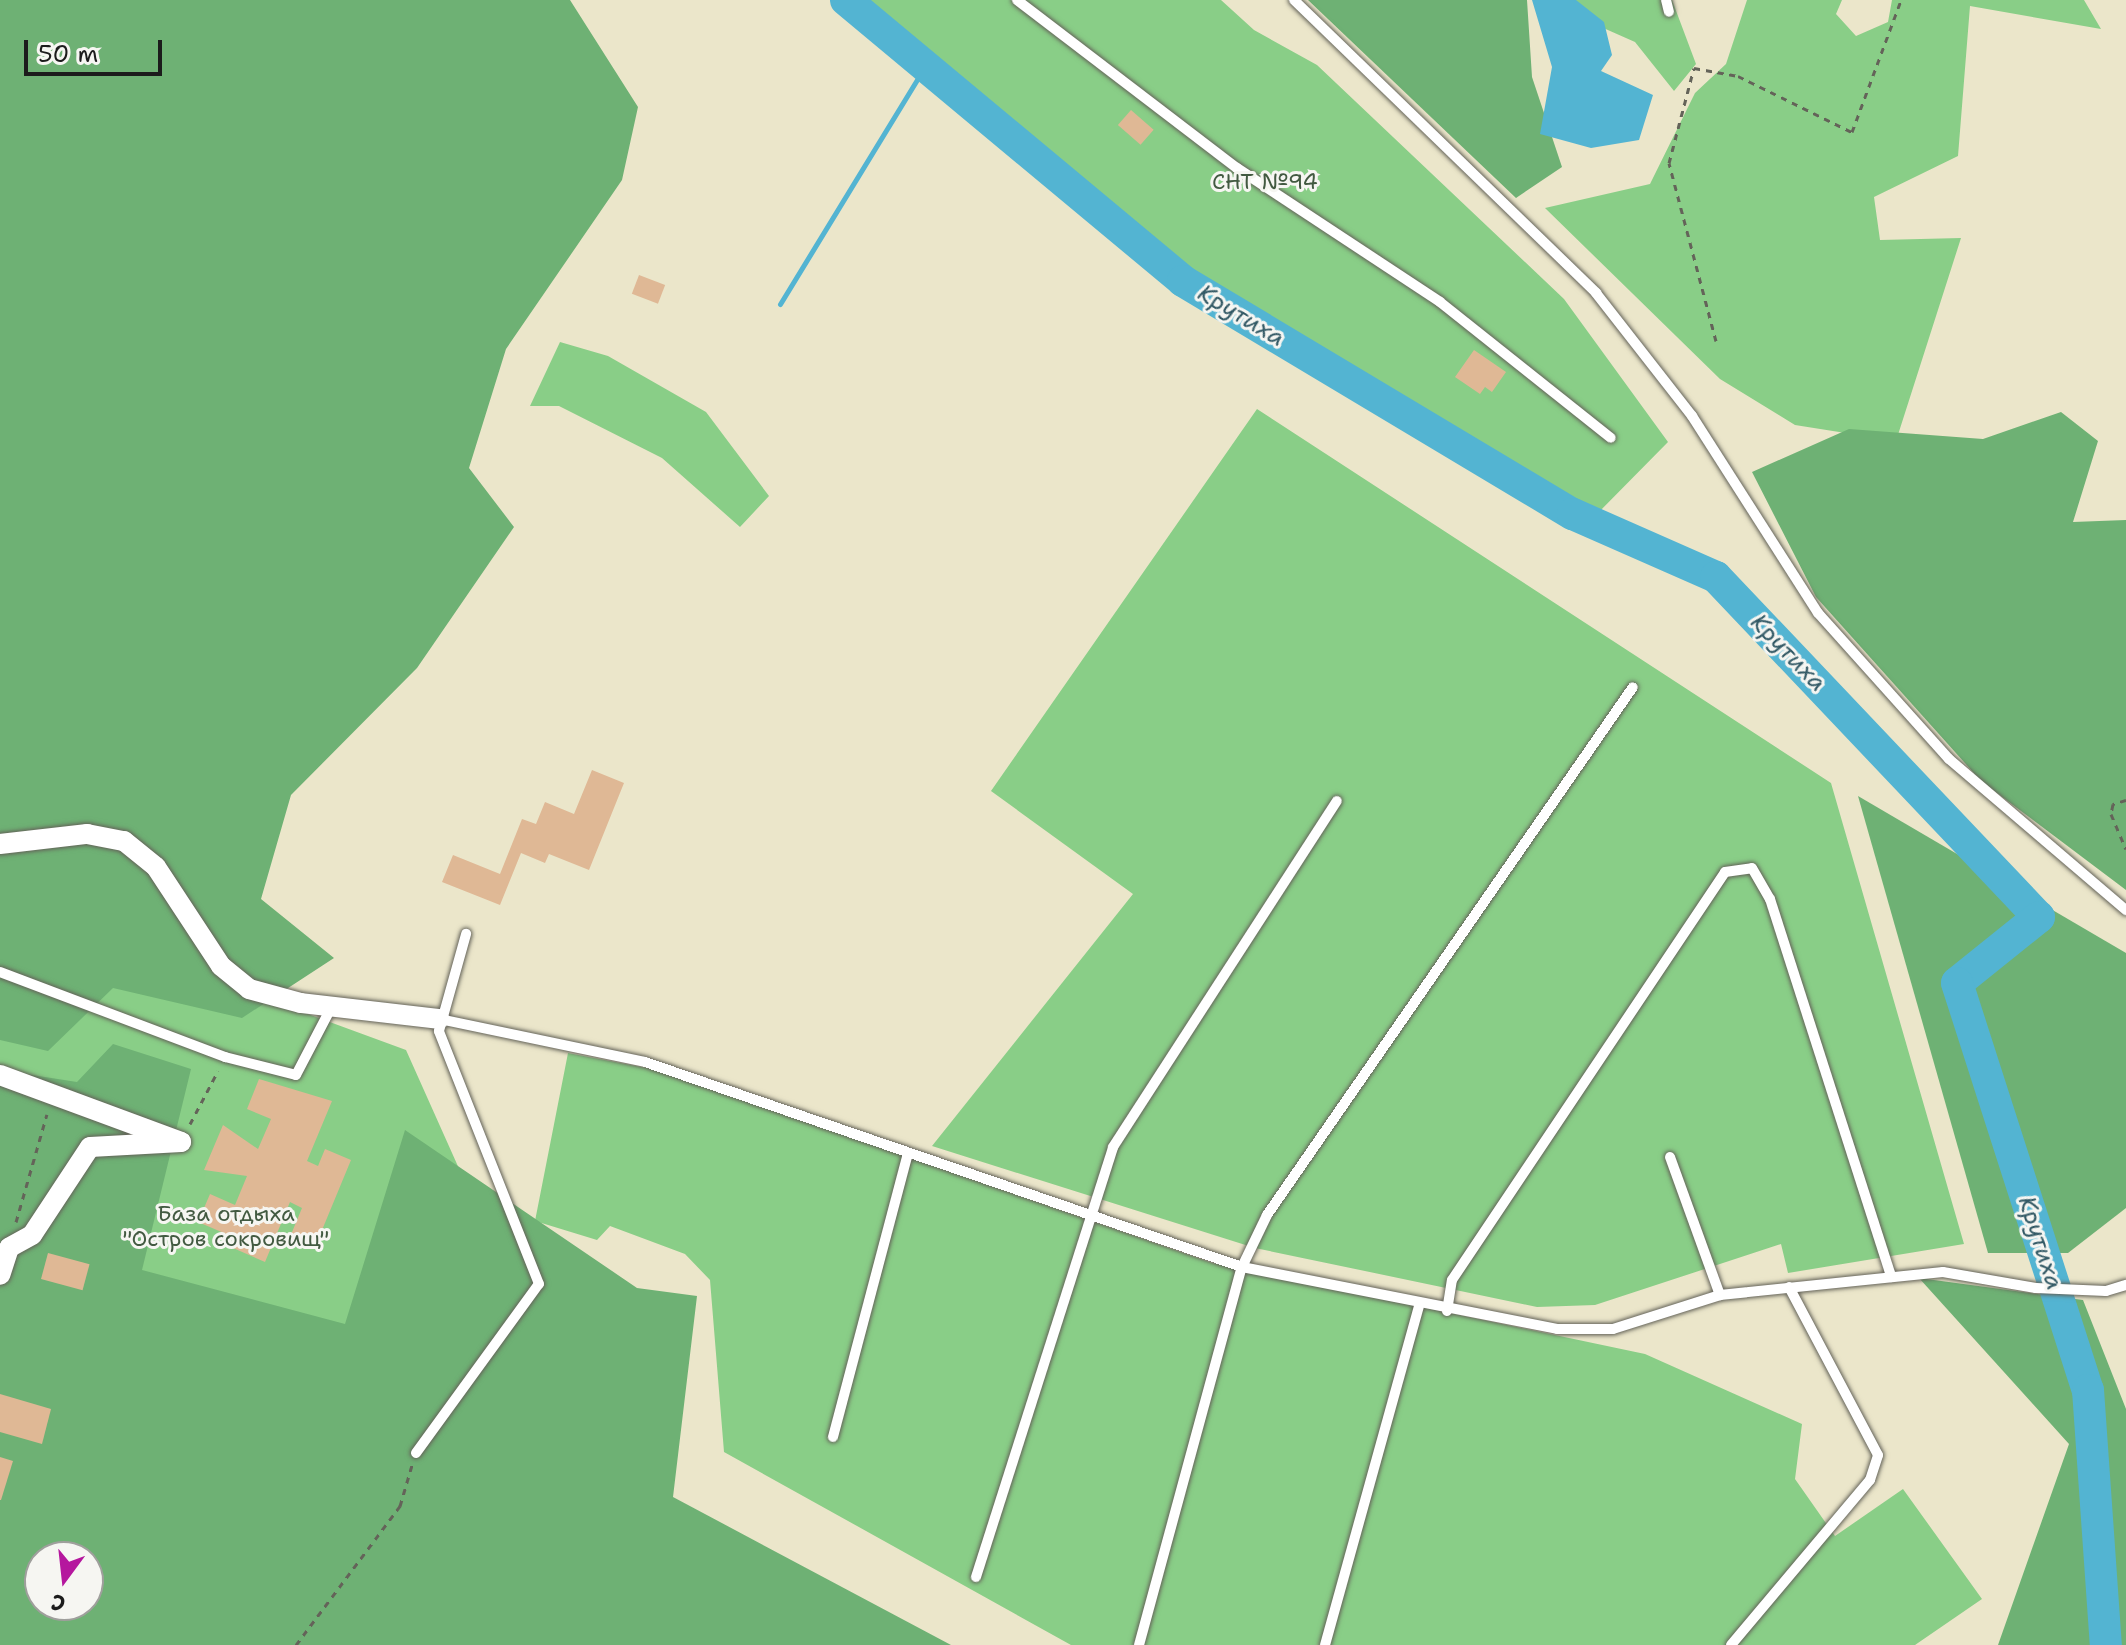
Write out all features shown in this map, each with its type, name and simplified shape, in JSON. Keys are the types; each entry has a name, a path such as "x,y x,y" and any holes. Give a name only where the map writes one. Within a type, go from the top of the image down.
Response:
{"street":[{"path":"0,844 87,834 124,841 156,867 236,980 264,994 439,1019"},
{"path":"0,1075 54,1091 181,1142"},
{"path":"0,1275 9,1248 32,1235 90,1147 181,1142"}],"lane":[{"path":"1017,0 1237,168 1440,302 1611,438"},
{"path":"1294,0 1596,293 1692,416 1818,613 1949,759 2126,910"},
{"path":"1666,0 1669,12"},
{"path":"1139,1645 1242,1267 1267,1215 1633,687"},
{"path":"976,1577 1085,1217 1113,1147 1337,801"},
{"path":"1447,1311 1452,1280 1725,872 1752,868 1770,899 1891,1277"},
{"path":"416,1453 539,1284 439,1019 466,934"},
{"path":"0,972 225,1057 296,1075 333,1004"},
{"path":"439,1019 645,1062 907,1156 1242,1267 1419,1306 1557,1329 1613,1329 1720,1295 1943,1272 2106,1291 2126,1285"},
{"path":"833,1437 907,1156"},
{"path":"1670,1157 1720,1295"},
{"path":"1731,1645 1870,1480 1878,1455 1789,1287"},
{"path":"1325,1645 1419,1306"}],"path":[{"path":"1716,341 1669,163 1694,68 1738,76 1852,132 1901,0"},
{"path":"2126,800 2113,804 2111,814 2126,849"},
{"path":"181,1142 225,1057"},
{"path":"9,1248 54,1091"},
{"path":"296,1645 400,1506 416,1453"}],"green space":[{"path":"0,0 570,0 638,107 622,180 506,349 469,468 514,527 417,668 291,795 261,899 334,958 242,1018 113,988 48,1051 0,1040"},
{"name":"СНТ №94","path":"862,0 1221,0 1254,30 1317,65 1564,299 1668,442 1595,516 1197,285"},
{"path":"1308,0 1527,0 1532,77 1562,167 1516,198"},
{"path":"1571,0 1672,0 1696,64 1674,91 1635,42 1592,23"},
{"path":"1747,0 1842,0 1836,14 1856,36 1888,22 1892,0 2084,0 2101,29 1970,6 1958,156 1874,197 1880,240 1961,238 1896,441 1795,425 1720,379 1545,208 1650,184 1695,93 1726,64"},
{"path":"560,342 608,356 706,412 769,496 740,527 662,458 559,406 530,406"},
{"path":"1257,409 1831,783 1964,1244 1788,1273 1781,1244 1595,1305 1537,1307 1255,1248 932,1146 1133,894 991,791"},
{"path":"2061,412 2098,441 2073,522 2126,520 2126,890 1981,781 1816,597 1752,472 1849,429 1983,439"},
{"path":"1858,796 2126,953 2126,1208 2068,1253 1988,1253"},
{"name":"База отдыха \"Остров сокровищ\"","path":"0,901 406,1050 486,1229 242,1645 0,1645"},
{"path":"113,1044 191,1069 142,1270 345,1324 405,1130 637,1288 697,1296 673,1497 951,1645 0,1645 0,1070 77,1082"},
{"path":"568,1053 657,1070 1212,1263 1645,1354 1802,1424 1795,1479 1835,1536 1903,1489 1982,1599 1915,1645 1071,1645 724,1452 710,1280 685,1254 610,1226 597,1240 535,1221"},
{"path":"1919,1278 2083,1300 2126,1409 2126,1645 1998,1645 2069,1444"}],"water":[{"path":"1532,0 1576,0 1604,22 1612,55 1601,71 1653,95 1639,140 1591,148 1540,134 1552,67"}],"building":[{"path":"1131,110 1154,130 1141,145 1118,125"},
{"path":"639,275 665,285 658,304 632,294"},
{"path":"1474,350 1506,372 1492,392 1485,387 1480,394 1455,377"},
{"path":"592,770 624,783 589,870 549,854 545,863 521,853 500,905 442,882 453,855 500,874 522,819 536,824 545,802 574,814"},
{"path":"259,1079 332,1101 307,1161 318,1166 325,1149 351,1160 315,1247 290,1237 302,1208 290,1202 265,1262 233,1248 238,1239 198,1222 210,1194 235,1205 247,1176 204,1170 223,1125 258,1149 271,1119 247,1109"},
{"path":"48,1253 90,1264 83,1290 41,1279"},
{"path":"0,1394 51,1409 42,1444 0,1432"},
{"path":"0,1457 13,1461 1,1500 0,1500"}],"waterway":[{"name":"Крутиха","path":"846,0 1183,281 1573,514 1716,577 2039,917 1957,983 2088,1390 2106,1645"},
{"path":"780,304 926,65"}]}
